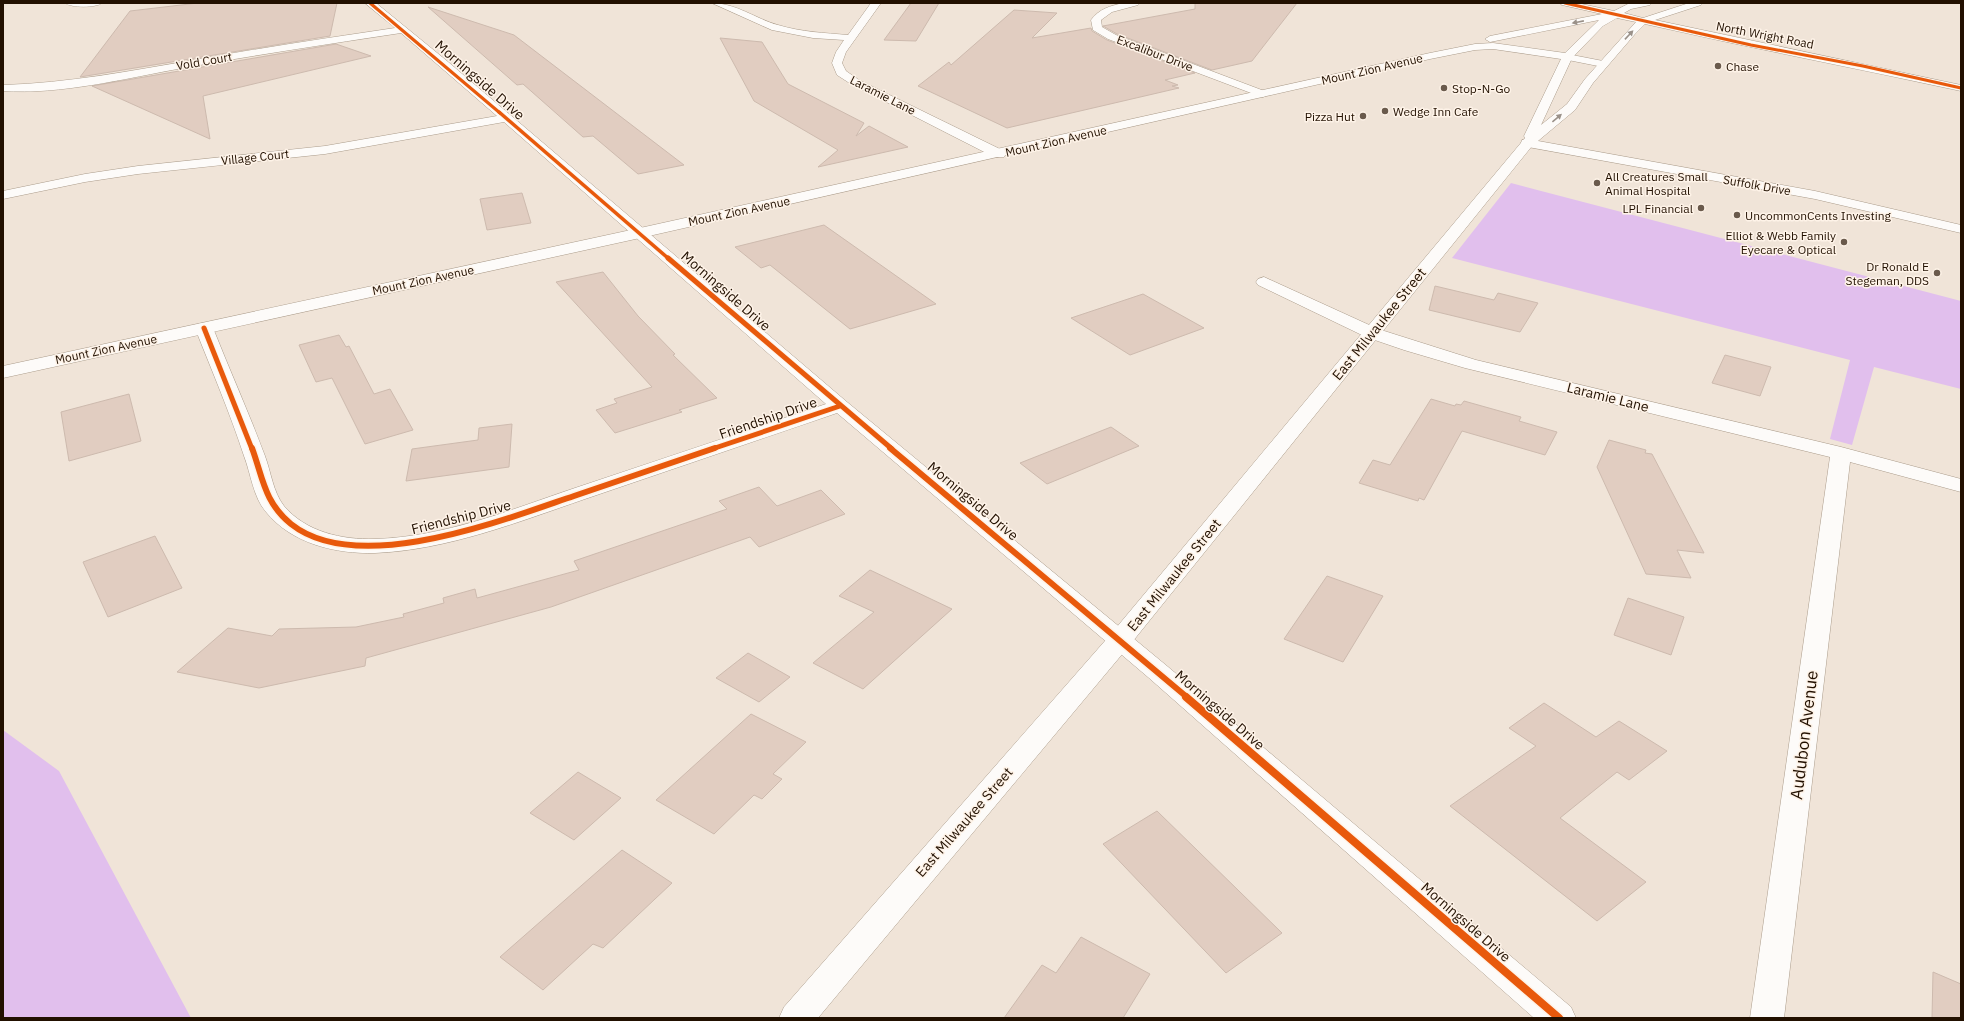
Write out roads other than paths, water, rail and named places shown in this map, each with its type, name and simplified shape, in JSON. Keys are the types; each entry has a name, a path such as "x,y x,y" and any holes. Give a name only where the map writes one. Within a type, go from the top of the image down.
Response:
{"street":[{"path":"70,3 97,3"},
{"path":"717,3 776,28 813,35 852,38"},
{"name":"Laramie Lane","path":"876,3 842,52 837,63 841,73 999,154"},
{"name":"Excalibur Drive","path":"1135,3 1110,10 1100,15 1096,20 1097,28 1112,37 1262,94"},
{"name":"North Wright Road","path":"1565,3 1751,45 1863,66 1961,88"},
{"name":"North Wright Road","path":"1608,3 1768,40 1863,66"},
{"name":"East Milwaukee Street","path":"1527,143 1568,57 1600,24 1628,8 1647,3"},
{"name":"East Milwaukee Street","path":"796,1018 1120,640 1527,143 1571,106 1603,64 1643,21 1698,3"},
{"name":"Morningside Drive","path":"376,4 404,30 840,406 1120,640 1559,1018"},
{"name":"Mount Zion Avenue","path":"1475,47 1482,41 1495,38 1616,15"},
{"name":"Vold Court","path":"4,88 36,88 72,84 258,52 404,30"},
{"name":"Mount Zion Avenue","path":"3,372 999,154 1475,47 1506,47 1603,64"},
{"name":"Village Court","path":"3,195 85,178 138,170 325,150 507,118"},
{"name":"Suffolk Drive","path":"1527,143 1816,195 1961,229"},
{"name":"Laramie Lane","path":"1264,282 1372,333 1471,364 1841,453 1961,486"},
{"name":"Friendship Drive","path":"204,328 255,457 263,485 274,508 292,525 310,535 334,543 374,546 406,543 475,529 840,406"},
{"name":"Audubon Avenue","path":"1767,1018 1841,453"}],"place":[{"name":"Chase","path":"1718,66"},
{"name":"Stop-N-Go","path":"1444,88"},
{"name":"Wedge Inn Cafe","path":"1385,111"},
{"name":"Pizza Hut","path":"1363,116"},
{"name":"All Creatures Small Animal Hospital","path":"1597,183"},
{"name":"LPL Financial","path":"1701,208"},
{"name":"UncommonCents Investing","path":"1737,215"},
{"name":"Elliot & Webb Family Eyecare & Optical","path":"1844,242"},
{"name":"Dr Ronald E Stegeman, DDS","path":"1937,273"}]}
